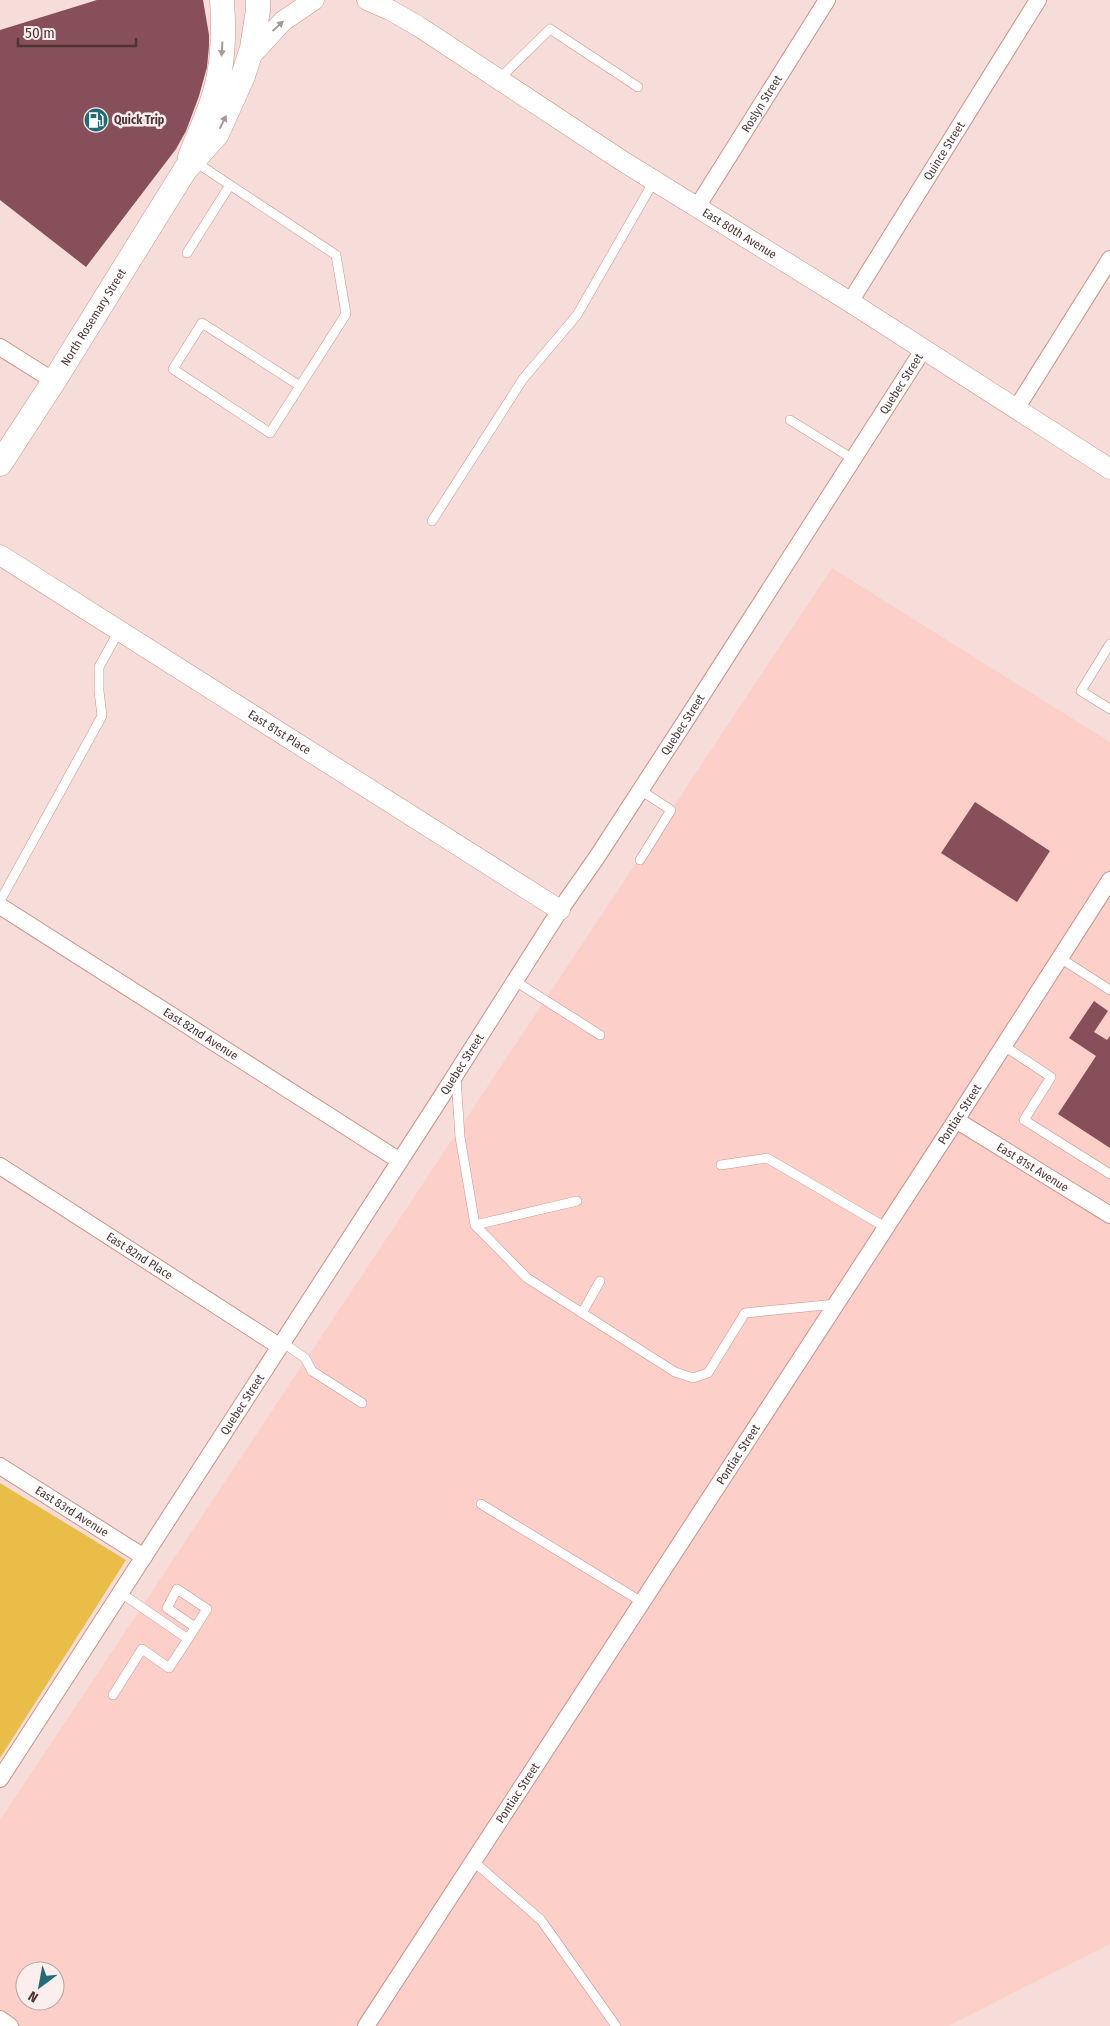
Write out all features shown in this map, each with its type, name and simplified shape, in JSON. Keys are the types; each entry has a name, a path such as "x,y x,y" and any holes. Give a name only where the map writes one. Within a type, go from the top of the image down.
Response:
{"main road":[{"name":"North Rosemary Street","path":"189,165 218,80 222,52 222,0"},
{"name":"North Rosemary Street","path":"0,464 189,165 217,134 234,100 248,59 258,10 258,0"}],"street":[{"path":"248,59 283,21 314,0"},
{"name":"East 80th Avenue","path":"367,0 390,10 418,26 654,181 850,302 1110,469"},
{"name":"Roslyn Street","path":"697,208 827,0"},
{"name":"Quince Street","path":"850,302 1038,0"},
{"path":"1016,409 1110,259"},
{"path":"0,348 54,381"},
{"name":"Quebec Street","path":"0,1779 923,350"},
{"name":"East 81st Place","path":"0,555 560,910"},
{"name":"Pontiac Street","path":"366,2026 886,1228 1110,880"},
{"name":"East 82nd Avenue","path":"0,906 400,1161"},
{"name":"East 81st Avenue","path":"956,1120 1110,1215"},
{"name":"East 82nd Place","path":"0,1166 280,1344"},
{"name":"East 83rd Avenue","path":"0,1466 144,1557"},
{"path":"0,2020 10,2026"}],"lane":[{"path":"499,79 550,29 638,87"},
{"path":"189,165 230,185 336,255 346,314 270,433 173,369 202,323 300,386"},
{"path":"432,521 524,379 577,315 654,181"},
{"path":"187,253 230,185"},
{"path":"790,420 853,459"},
{"path":"0,901 102,716 98,691 99,668 120,630"},
{"path":"1110,644 1081,691 1110,709"},
{"path":"640,790 671,810 640,860"},
{"path":"1060,958 1110,990"},
{"path":"515,981 600,1035"},
{"path":"1004,1046 1051,1077 1024,1120 1110,1174"},
{"path":"456,1075 460,1137 475,1225 526,1278 675,1372 693,1378 708,1373 745,1313 836,1304"},
{"path":"721,1165 767,1158 886,1228"},
{"path":"475,1225 578,1201"},
{"path":"582,1313 600,1282"},
{"path":"280,1344 305,1358 312,1371 362,1403"},
{"path":"481,1504 642,1602"},
{"path":"113,1695 142,1649 169,1668 207,1609 177,1589 167,1608 195,1627"},
{"path":"121,1593 188,1639"},
{"path":"473,1861 541,1920 616,2026"}],"shaded area":[{"path":"832,568 1110,742 1110,1944 948,2026 6,2026 0,2021 0,1820"},
{"path":"0,1483 126,1560 0,1758"}],"building":[{"name":"Quick Trip","path":"97,0 203,0 209,46 207,67 199,96 186,131 176,149 86,267 0,200 0,30"},
{"path":"975,802 1050,851 1017,902 941,853"},
{"path":"1094,1001 1108,1011 1094,1032 1107,1040 1110,1036 1110,1148 1058,1114 1096,1056 1069,1038"}],"place":[{"name":"Quick Trip","path":"96,120"}]}
